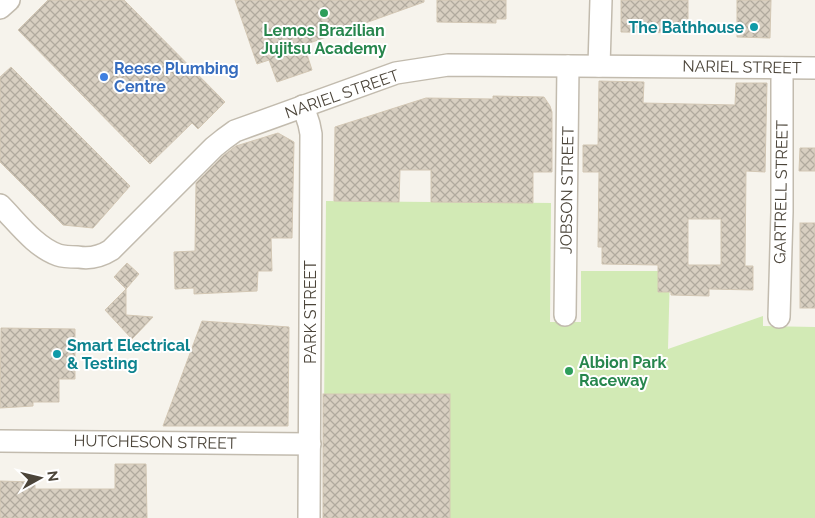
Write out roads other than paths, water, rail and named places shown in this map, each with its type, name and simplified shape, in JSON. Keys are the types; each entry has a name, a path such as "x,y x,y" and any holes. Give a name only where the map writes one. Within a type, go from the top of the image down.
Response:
{"street":[{"path":"0,8 9,0"},
{"path":"599,66 601,0"},
{"name":"NARIEL STREET","path":"0,205 37,243 47,250 60,256 96,258 111,250 224,139 236,131 396,73 448,65 815,68"},
{"name":"JOBSON STREET","path":"565,315 568,66"},
{"name":"GARTRELL STREET","path":"779,317 782,212 782,68"},
{"name":"PARK STREET","path":"303,106 311,134 309,518"},
{"name":"HUTCHESON STREET","path":"0,441 310,444"}],"place":[{"name":"Lemos Brazilian Jujitsu Academy","path":"324,13"},
{"name":"The Bathhouse","path":"754,27"},
{"name":"Reese Plumbing Centre","path":"104,77"},
{"name":"Smart Electrical & Testing","path":"57,354"},
{"name":"Albion Park Raceway","path":"569,371"}]}
